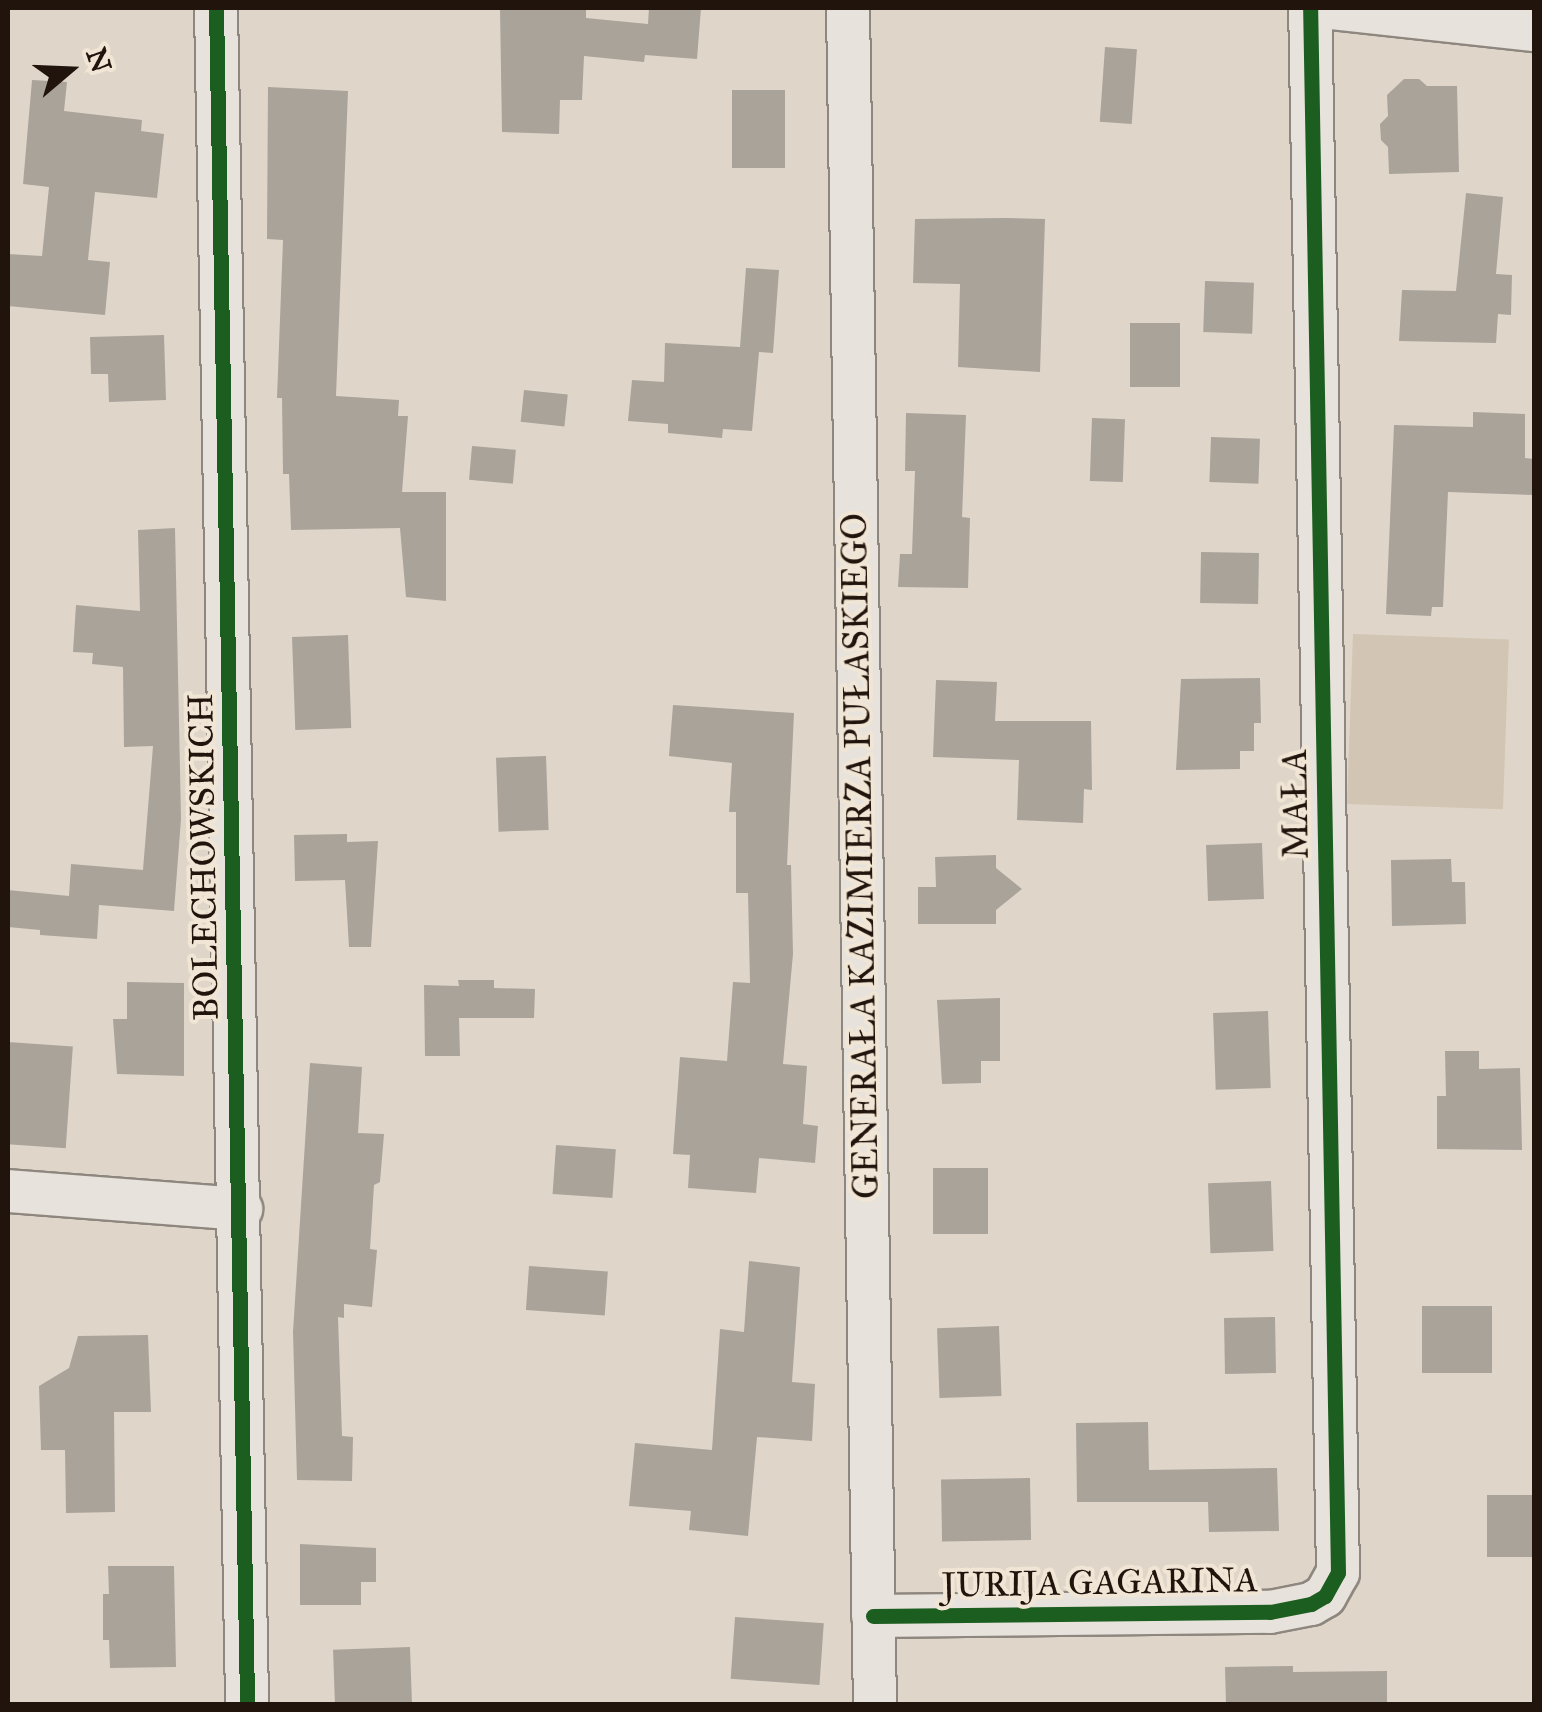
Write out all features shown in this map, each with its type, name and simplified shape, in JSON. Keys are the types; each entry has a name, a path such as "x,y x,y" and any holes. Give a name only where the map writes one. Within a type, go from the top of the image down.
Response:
{"street":[{"name":"BOLECHOWSKICH","path":"216,8 241,1209 247,1704"},
{"name":"GENERAŁA KAZIMIERZA PUŁASKIEGO","path":"848,8 875,1704"},
{"name":"MAŁA","path":"1310,8 1340,1552 1338,1572 1324,1596"},
{"path":"1330,8 1534,30"},
{"path":"8,1191 241,1209"},
{"name":"JURIJA GAGARINA","path":"873,1616 1270,1612 1311,1604 1324,1596"}],"shaded area":[{"path":"1353,634 1509,639 1503,809 1347,804"}],"building":[{"path":"500,8 586,8 586,18 648,24 649,8 701,8 697,59 645,55 644,62 584,56 582,100 560,100 559,134 502,132"},
{"path":"1105,47 1137,49 1132,124 1100,122"},
{"path":"1404,79 1419,79 1427,86 1457,86 1459,172 1389,174 1388,147 1381,140 1380,124 1388,116 1387,95"},
{"path":"32,80 67,82 64,111 142,120 141,131 164,134 157,198 95,192 88,260 110,262 105,315 8,306 8,254 42,256 49,187 23,184"},
{"path":"268,87 348,91 336,396 399,400 398,416 408,416 402,492 446,492 446,601 406,597 400,528 291,530 289,474 283,474 282,398 277,398 283,240 267,239"},
{"path":"732,90 785,90 785,168 732,168"},
{"path":"1466,193 1503,197 1496,274 1512,275 1511,315 1498,314 1496,343 1399,341 1402,290 1456,291"},
{"path":"915,219 1045,219 1040,372 958,367 960,284 913,283"},
{"path":"746,268 779,270 773,353 759,352 752,431 723,429 722,438 668,433 668,424 628,421 632,380 664,382 665,343 740,347"},
{"path":"1205,281 1254,283 1252,334 1203,332"},
{"path":"1130,323 1180,323 1180,387 1130,387"},
{"path":"164,335 166,400 109,402 108,374 91,374 90,337"},
{"path":"524,390 568,395 564,426 521,422"},
{"path":"1473,412 1525,414 1525,458 1534,459 1534,495 1448,492 1443,607 1432,607 1431,616 1386,614 1394,425 1473,427"},
{"path":"906,413 966,415 962,517 970,518 968,588 898,587 900,554 912,554 915,471 905,471"},
{"path":"1092,418 1125,419 1123,482 1090,481"},
{"path":"1211,437 1260,439 1258,484 1209,482"},
{"path":"472,446 516,450 513,484 469,480"},
{"path":"175,528 181,819 174,911 99,905 97,939 40,935 40,930 8,927 8,890 69,896 71,864 143,870 153,746 124,747 123,667 92,664 93,653 73,652 76,605 140,611 138,530"},
{"path":"1201,552 1259,553 1258,604 1200,603"},
{"path":"348,635 351,728 295,730 292,637"},
{"path":"1260,678 1261,723 1254,723 1254,751 1240,751 1240,769 1176,770 1181,679"},
{"path":"936,680 997,682 995,721 1091,721 1092,790 1084,789 1083,823 1017,820 1019,760 933,757"},
{"path":"673,705 794,713 787,865 791,865 793,954 783,1064 807,1066 803,1124 818,1126 815,1163 759,1158 756,1193 688,1188 690,1155 673,1154 680,1057 727,1061 733,982 750,983 748,893 736,893 736,812 729,812 732,763 669,756"},
{"path":"546,756 549,830 499,832 496,758"},
{"path":"347,834 347,842 378,841 371,947 349,947 345,880 295,881 294,835"},
{"path":"1262,843 1264,899 1208,901 1206,845"},
{"path":"996,855 996,868 1022,889 996,910 996,924 918,924 918,887 936,887 935,857"},
{"path":"1451,859 1452,882 1465,882 1466,924 1392,926 1391,860"},
{"path":"458,980 494,980 494,988 535,989 534,1018 459,1018 460,1056 425,1056 424,985 459,986"},
{"path":"127,982 184,983 184,1076 117,1074 113,1019 127,1019"},
{"path":"1000,998 1000,1061 981,1061 981,1083 942,1084 937,1000"},
{"path":"1268,1011 1271,1088 1216,1090 1213,1013"},
{"path":"8,1042 73,1047 66,1148 8,1144"},
{"path":"1445,1051 1479,1051 1479,1069 1520,1068 1522,1150 1437,1149 1437,1096 1446,1096"},
{"path":"310,1063 362,1067 358,1133 384,1134 380,1182 374,1185 370,1249 377,1250 372,1307 344,1304 344,1318 338,1317 342,1436 353,1437 352,1481 297,1480 293,1332"},
{"path":"556,1145 616,1149 612,1198 553,1194"},
{"path":"933,1168 988,1168 988,1234 933,1234"},
{"path":"1271,1181 1273,1251 1210,1253 1208,1183"},
{"path":"749,1261 800,1267 792,1382 815,1384 812,1441 757,1437 748,1536 689,1530 691,1511 629,1506 635,1443 712,1450 720,1329 744,1332"},
{"path":"529,1266 608,1272 605,1315 526,1310"},
{"path":"1422,1306 1492,1306 1492,1373 1422,1373"},
{"path":"1275,1317 1276,1373 1225,1374 1224,1318"},
{"path":"999,1326 1001,1396 939,1398 937,1328"},
{"path":"148,1335 151,1412 114,1412 115,1512 66,1513 65,1450 41,1450 39,1386 69,1368 78,1336"},
{"path":"1148,1422 1149,1470 1277,1468 1279,1531 1209,1532 1208,1502 1077,1502 1076,1423"},
{"path":"1030,1478 1031,1540 942,1542 941,1480"},
{"path":"1487,1495 1534,1495 1534,1557 1487,1557"},
{"path":"300,1544 376,1548 376,1582 361,1582 361,1605 300,1605"},
{"path":"108,1566 174,1566 176,1667 110,1668 109,1640 103,1640 103,1594 109,1594"},
{"path":"735,1617 824,1623 819,1685 731,1679"},
{"path":"410,1647 412,1704 335,1704 333,1650"},
{"path":"1293,1666 1293,1672 1387,1671 1387,1704 1226,1704 1225,1667"}],"cycle path":[{"path":"216,8 247,1704"},
{"path":"873,1616 1270,1612 1311,1604 1325,1596 1338,1573 1310,8"}]}
